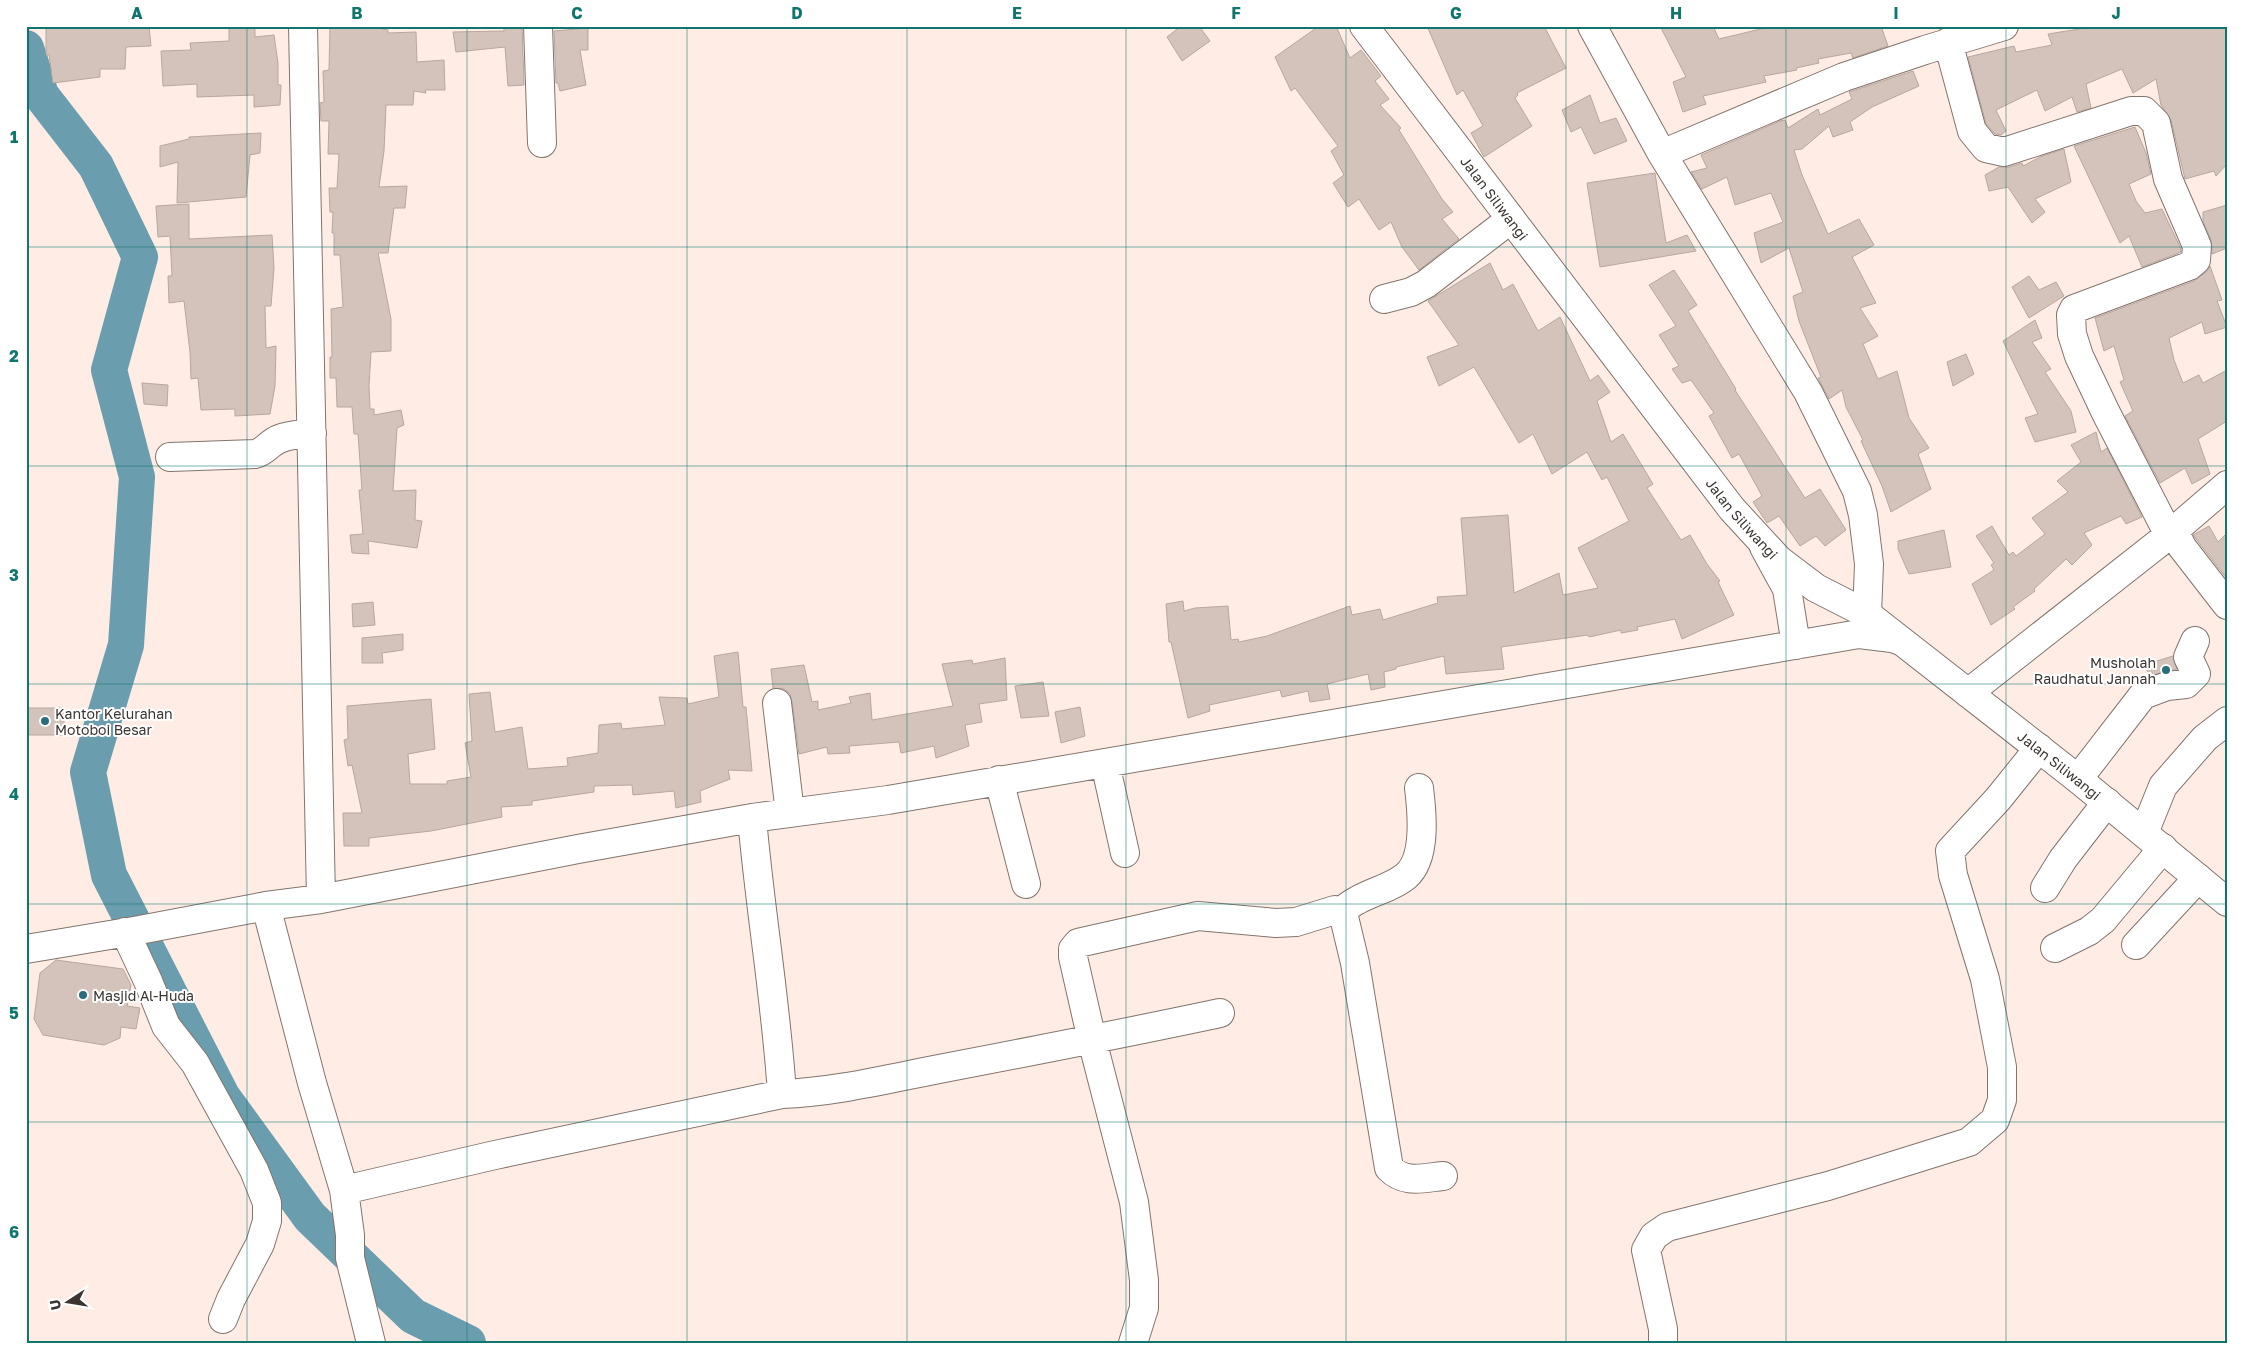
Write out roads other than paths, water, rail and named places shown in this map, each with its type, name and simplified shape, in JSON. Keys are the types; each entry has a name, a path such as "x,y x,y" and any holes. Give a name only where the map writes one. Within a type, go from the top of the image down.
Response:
{"street":[{"path":"303,26 321,899"},
{"path":"538,26 542,143"},
{"name":"Jalan Siliwangi","path":"1364,26 1732,509 1764,546 1816,588 1867,614 2078,779 2227,902"},
{"path":"1592,26 1662,154 1808,392 1857,490 1863,514 1869,564 1867,614"},
{"path":"1662,154 1844,77 2004,26"},
{"path":"1928,49 1962,89 1965,111 1972,131 1986,148 2004,152 2131,111 2144,111 2156,122 2168,179 2197,246 2196,260 2189,266 2074,309 2071,320 2074,345 2106,413 2171,533 2227,605"},
{"path":"1384,299 1411,292 1426,284 1511,219"},
{"path":"170,457 261,453 272,442 282,438 312,433"},
{"path":"1962,688 2171,533 2227,485"},
{"path":"1764,546 1787,589 1796,645"},
{"path":"26,949 266,906 321,899 578,849 752,818 888,800 1859,634 1901,641"},
{"path":"2078,779 2143,695 2167,686 2186,684 2196,674 2188,657 2195,641"},
{"path":"777,703 790,813"},
{"path":"2055,948 2089,931 2103,920 2154,841 2163,786 2205,738 2227,721"},
{"path":"1663,1343 1663,1329 1646,1250 1654,1236 1667,1227 1828,1186 1969,1142 1995,1120 2002,1100 2002,1066 1985,980 1953,875 1950,851 1993,805 2039,748"},
{"path":"1105,763 1125,853"},
{"path":"999,780 1026,884"},
{"path":"1339,913 1358,899 1384,889 1406,877 1413,869 1418,856 1423,819 1419,788"},
{"path":"2045,888 2063,859 2106,802"},
{"path":"752,818 758,884 774,996 782,1094"},
{"path":"2136,945 2198,878"},
{"path":"266,906 312,1083 344,1190 350,1247 370,1343"},
{"path":"1133,1343 1144,1308 1144,1280 1134,1202 1092,1040 1073,957 1073,949 1078,943 1198,916 1276,924 1296,922 1335,910 1344,917 1355,962 1389,1168 1397,1176 1410,1178 1443,1176"},
{"path":"134,931 148,980 166,1026 195,1063 254,1170 267,1203 267,1221 260,1244 231,1299 223,1319"},
{"path":"344,1190 496,1155 782,1094 808,1093 1092,1040 1220,1013"}],"waterway":[{"path":"26,48 41,95 96,166 140,257 109,370 137,477 126,645 88,772 109,875 222,1096 310,1217 413,1316 468,1343"}],"place":[{"name":"Musholah Raudhatul Jannah","path":"2166,670"},
{"name":"Kantor Kelurahan Motoboi Besar","path":"45,721"},
{"name":"Masjid Al-Huda","path":"83,995"}]}
